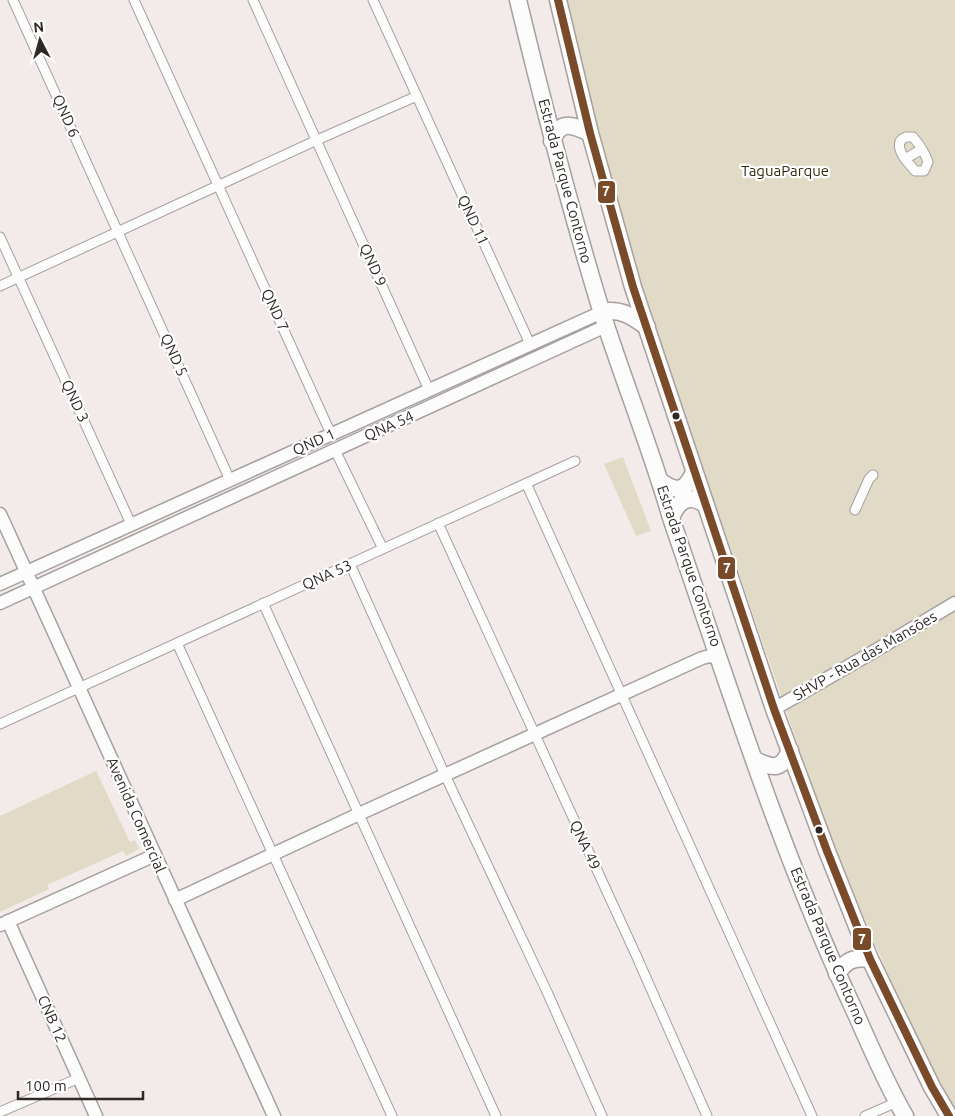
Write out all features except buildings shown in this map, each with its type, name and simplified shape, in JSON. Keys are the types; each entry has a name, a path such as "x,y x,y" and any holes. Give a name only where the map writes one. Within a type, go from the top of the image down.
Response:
{"highway":[{"name":"Estrada Parque Contorno","path":"518,0 552,141 604,319 713,641 802,890 837,974 896,1102 905,1116"},
{"path":"558,0 590,133 631,278 774,708 827,851 870,959 932,1087 949,1116"},
{"path":"552,141 557,131 565,126 574,126 590,133"},
{"path":"604,319 609,310 621,312 633,317 647,327"},
{"path":"660,481 672,488 680,489 688,484 694,472"},
{"path":"671,518 675,507 686,500 696,499 706,505"},
{"path":"755,760 767,766 779,765 784,761 790,750"},
{"path":"837,974 846,962 852,959 870,959"}],"main road":[{"name":"QND 1","path":"0,584 560,330 604,319"},
{"name":"QNA 54","path":"0,603 565,345 604,319"},
{"path":"560,330 564,334 565,345"},
{"path":"290,452 290,462 297,468"},
{"path":"272,460 279,466 278,476"},
{"name":"Avenida Comercial","path":"0,514 274,1116"},
{"path":"88,544 88,555 94,560"},
{"name":"SHVP - Rua das Mansões","path":"774,708 955,603"},
{"path":"702,658 713,641"},
{"path":"175,900 445,774 702,658 710,656 720,659"},
{"path":"4,923 154,855"},
{"name":"CNB 12","path":"4,923 96,1116"}],"street":[{"name":"QND 6","path":"13,0 119,231"},
{"name":"QND 7","path":"134,0 331,434"},
{"name":"QND 9","path":"253,0 429,390"},
{"name":"QND 11","path":"373,0 530,344"},
{"path":"0,286 417,96"},
{"path":"908,136 913,138 922,149 928,162 924,171 915,171 905,159 899,146 903,138 908,136"},
{"path":"905,159 922,149"},
{"name":"QND 5","path":"119,231 230,480"},
{"name":"QND 3","path":"0,237 131,524"},
{"path":"335,450 382,550"},
{"name":"QNA 53","path":"0,724 575,461"},
{"path":"855,510 873,475"},
{"path":"526,483 812,1116"},
{"name":"QNA 49","path":"438,523 636,955 707,1116"},
{"path":"350,564 445,774 548,994 602,1116"},
{"path":"264,603 496,1116"},
{"path":"177,643 392,1116"},
{"path":"0,1112 79,1078"},
{"path":"865,1116 896,1102"}],"green space":[{"name":"TaguaParque","path":"567,0 955,0 955,1111 918,1041 826,827 656,331 611,185 583,77"},
{"path":"623,457 651,531 636,536 604,464"},
{"path":"96,771 130,842 135,840 139,849 126,856 123,851 47,885 49,889 0,912 0,816"}],"transit line":[{"name":"7","path":"558,0 590,133 633,287 774,709 870,959 932,1087 949,1116"}]}
